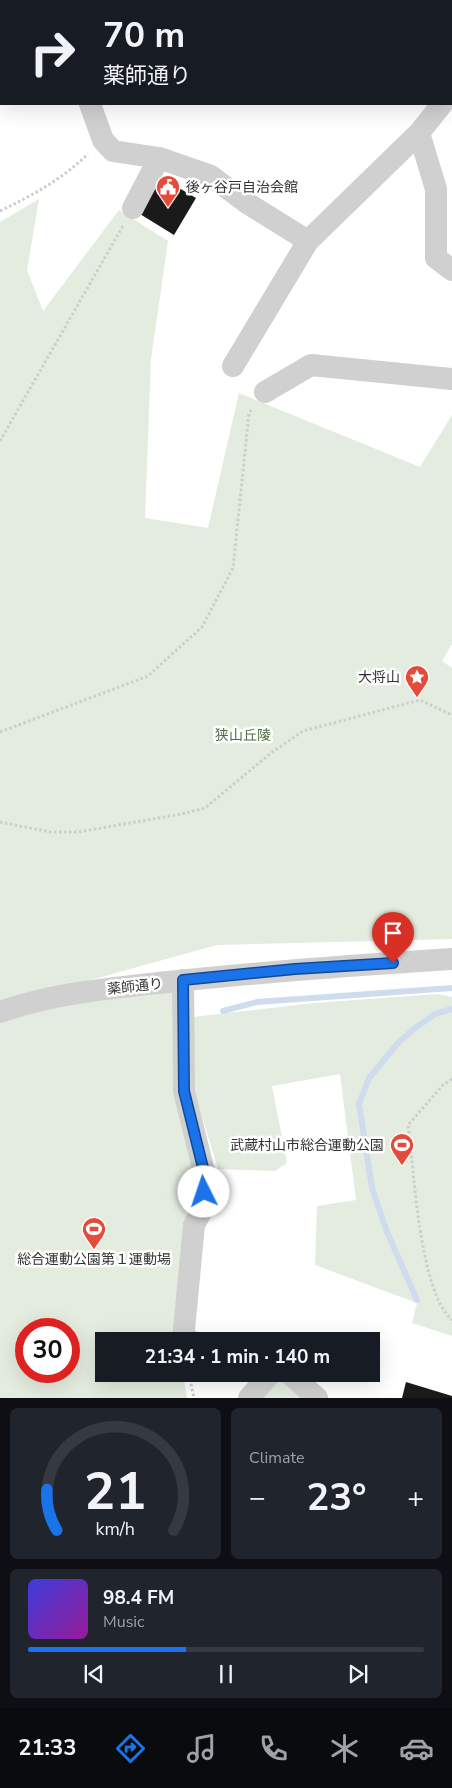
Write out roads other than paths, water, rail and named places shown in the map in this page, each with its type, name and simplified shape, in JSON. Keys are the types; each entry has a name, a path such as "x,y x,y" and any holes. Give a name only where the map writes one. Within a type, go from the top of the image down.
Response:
{"street":[{"path":"90,105 103,140 114,151 159,158 211,176 247,203 308,241"},
{"path":"233,366 308,241 420,133 441,105"},
{"path":"420,133 436,189 436,258 452,270"},
{"path":"133,208 159,158"},
{"path":"265,392 311,365 452,379"},
{"name":"薬師通り","path":"0,1012 16,1006 88,991 183,980 295,969 452,960"},
{"path":"183,980 184,1091 205,1176 204,1207 194,1225 184,1332"},
{"path":"249,1398 263,1382"},
{"path":"299,1382 317,1398"}],"waterway":[{"path":"223,1011 257,1002 452,988"},
{"path":"417,1300 387,1232 372,1188 359,1104 369,1078 398,1043 435,1014 452,1009"}],"place":[{"name":"後ヶ谷戸自治会館","path":"168,208"},
{"name":"大将山","path":"417,698"},
{"name":"武蔵村山市総合運動公園","path":"402,1166"},
{"name":"総合運動公園第１運動場","path":"94,1250"}],"park label":[{"name":"狭山丘陵","path":"243,735"}]}
